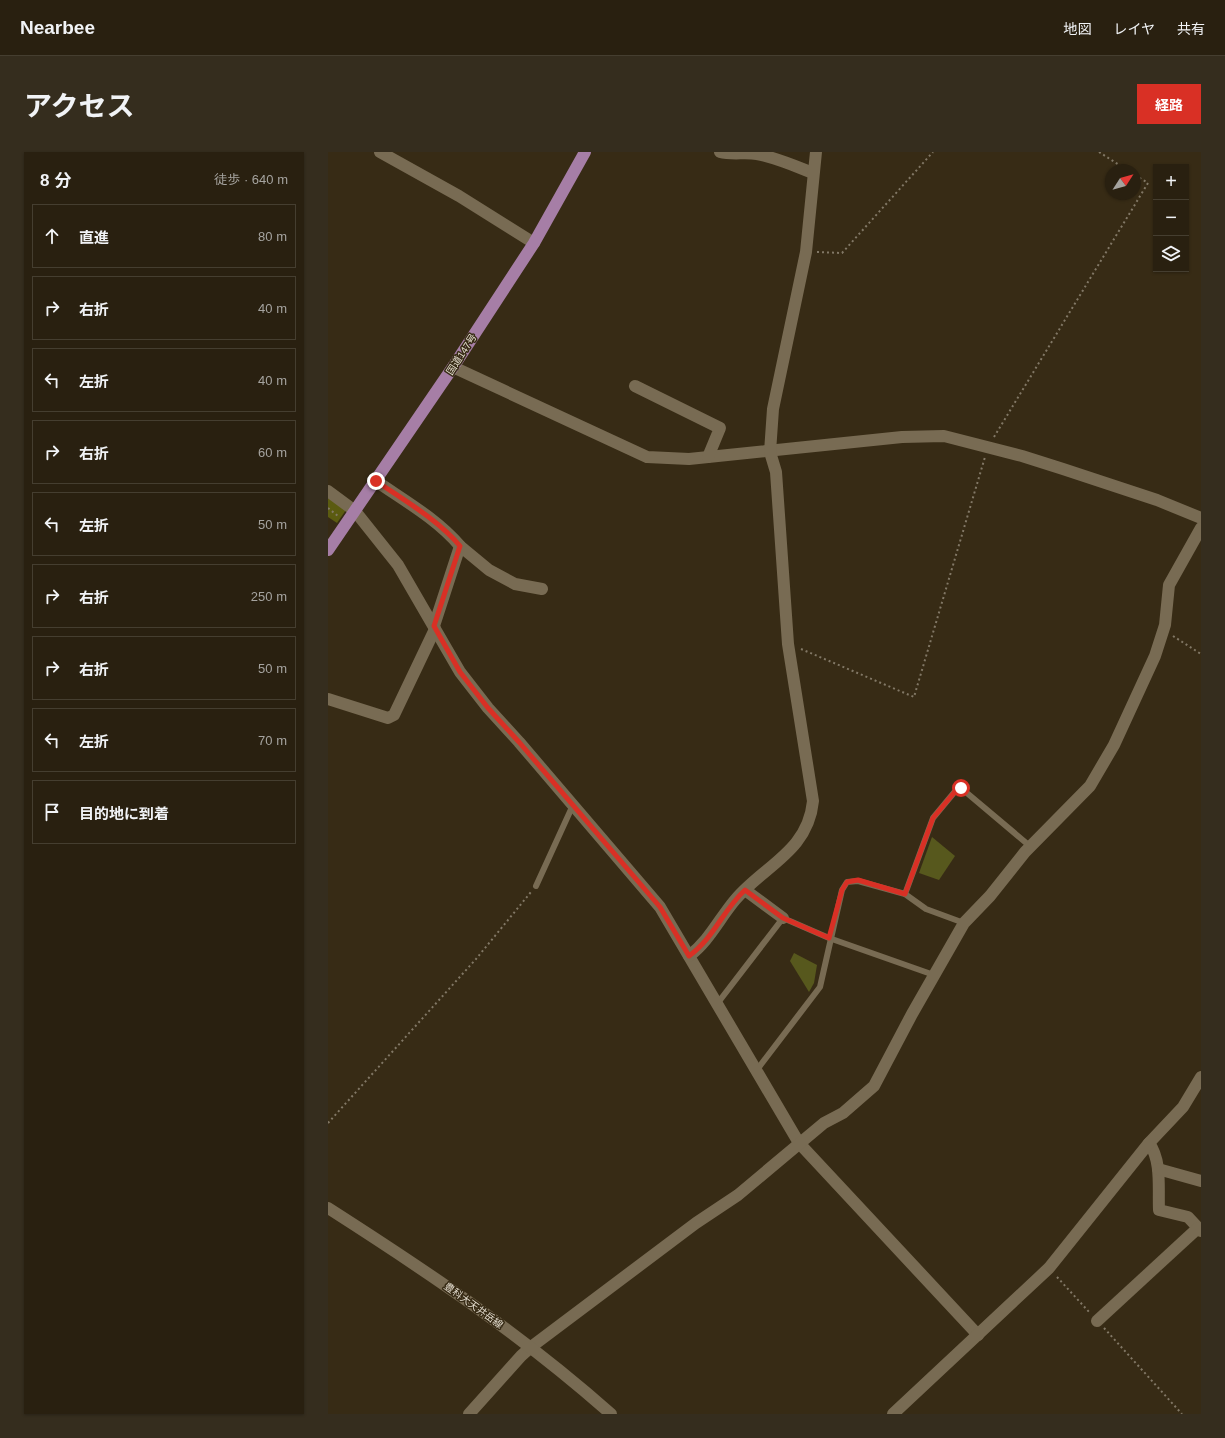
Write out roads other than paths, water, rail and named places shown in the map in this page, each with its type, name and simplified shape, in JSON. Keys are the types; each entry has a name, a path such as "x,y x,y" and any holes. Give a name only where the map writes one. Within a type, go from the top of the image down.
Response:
{"highway":[{"name":"国道147号","path":"328,550 453,367 534,243 585,152"}],"street":[{"path":"380,152 459,196 534,243"},
{"path":"720,152 730,154 756,154 781,161 813,173"},
{"path":"689,956 702,946 736,899 786,854 803,833 811,817 813,801 788,644 776,472 770,452 773,409 806,252 816,152"},
{"path":"453,367 647,457 708,457 770,452 902,437 944,436 988,446 1070,471 1157,500 1201,518"},
{"path":"635,386 720,428 708,457"},
{"path":"376,481 432,519 460,546 489,570 515,584 542,589"},
{"path":"328,491 356,511 398,565 460,672 488,708 660,907 800,1144 978,1335"},
{"path":"469,1414 521,1356 531,1347 696,1223 738,1194 824,1123 843,1113 874,1086 964,923 990,896 1031,846 1090,786 1117,738 1154,656 1163,629 1169,585 1201,528"},
{"path":"328,699 388,718 394,715 434,628 460,546"},
{"path":"745,890 783,918"},
{"path":"893,1414 1049,1268 1149,1143 1183,1107 1201,1077"},
{"path":"1097,1321 1199,1230 1188,1217 1159,1210 1158,1169 1155,1151 1149,1143"},
{"path":"1158,1169 1201,1181"},
{"name":"豊科大天井岳線","path":"328,1208 420,1266 531,1347 611,1414"}],"lane":[{"path":"905,894 933,818 958,788 961,788 1031,846"},
{"path":"536,886 573,805"},
{"path":"756,1071 820,986 829,938 842,890 847,882 858,880 905,894 926,909 964,923"},
{"path":"717,1004 783,918 829,938 934,975"}]}
